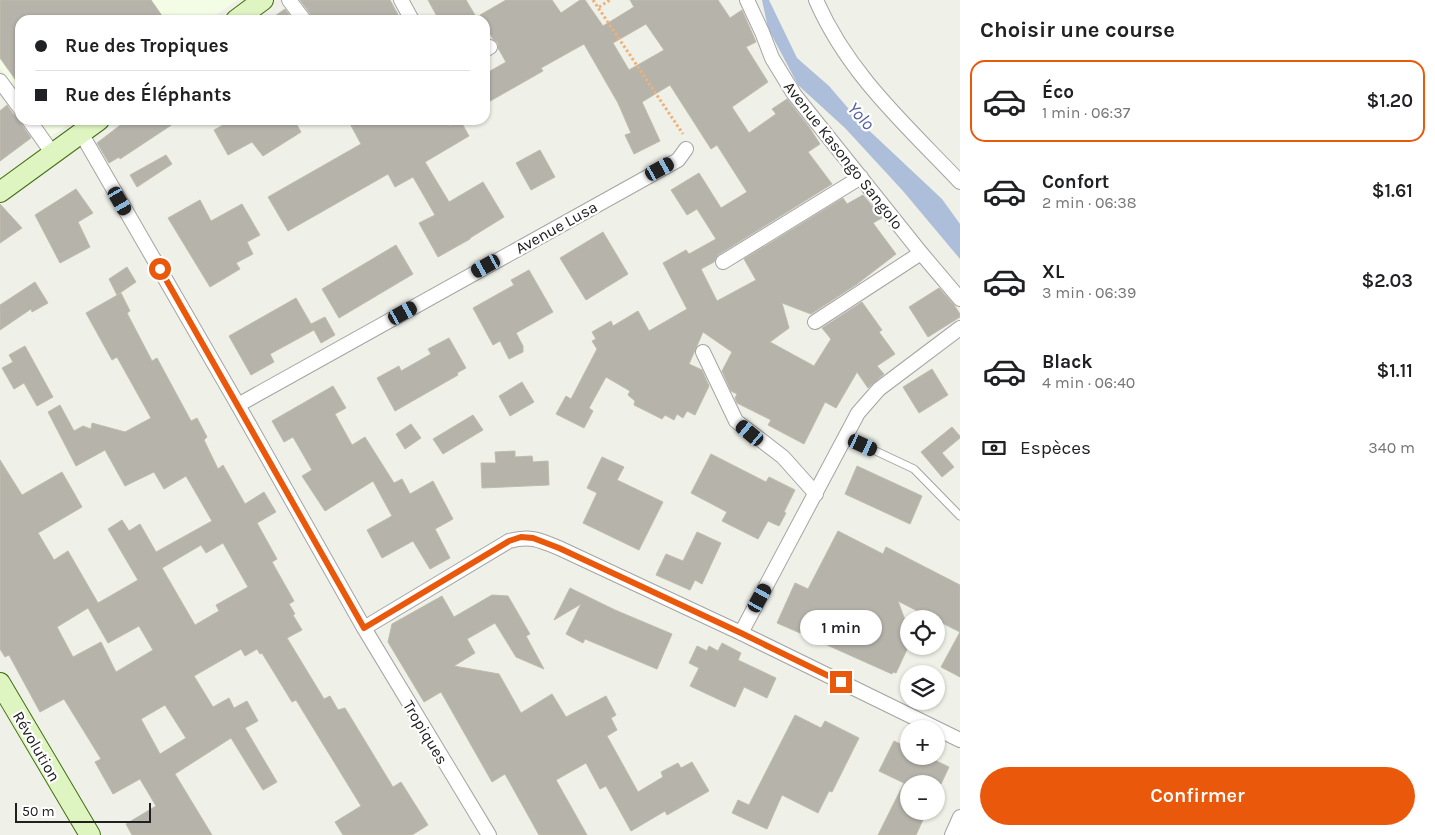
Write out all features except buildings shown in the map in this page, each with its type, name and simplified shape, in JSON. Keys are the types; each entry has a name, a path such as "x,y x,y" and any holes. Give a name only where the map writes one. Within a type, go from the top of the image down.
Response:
{"street":[{"path":"243,15 263,0"},
{"path":"289,0 300,15"},
{"path":"402,0 410,15"},
{"name":"Avenue Kasongo Sangolo","path":"747,0 772,58 794,94 960,299"},
{"path":"816,0 826,24 841,50 870,88 960,182"},
{"path":"0,81 15,101"},
{"path":"32,125 53,154"},
{"path":"0,192 92,125"},
{"name":"Tropiques","path":"81,133 364,628 489,835"},
{"name":"Avenue Lusa","path":"238,405 678,160 686,149"},
{"path":"723,262 861,177"},
{"path":"815,322 921,253"},
{"path":"741,633 858,413 879,389 960,328"},
{"path":"703,352 736,421 783,457 816,494"},
{"path":"364,628 509,541 521,537 533,538 559,548 741,633 960,738"},
{"name":"Révolution","path":"0,683 90,835"},
{"path":"952,835 960,817"}],"lane":[{"path":"846,437 914,469 960,516"}],"path":[{"path":"593,0 685,137 686,149"},
{"path":"599,7 610,0"}],"shaded area":[{"path":"0,0 237,0 217,15 15,15 15,89 0,68"},
{"path":"40,125 67,125 49,138"}],"water":[{"path":"762,0 769,0 797,58 829,86 860,122 942,199 960,224 960,259 903,191 845,128 798,85 768,28"}],"route":[{"path":"160,269 364,628 509,541 521,537 533,538 642,586 841,682"}],"water label":[{"name":"Yolo","path":"861,116"}]}
